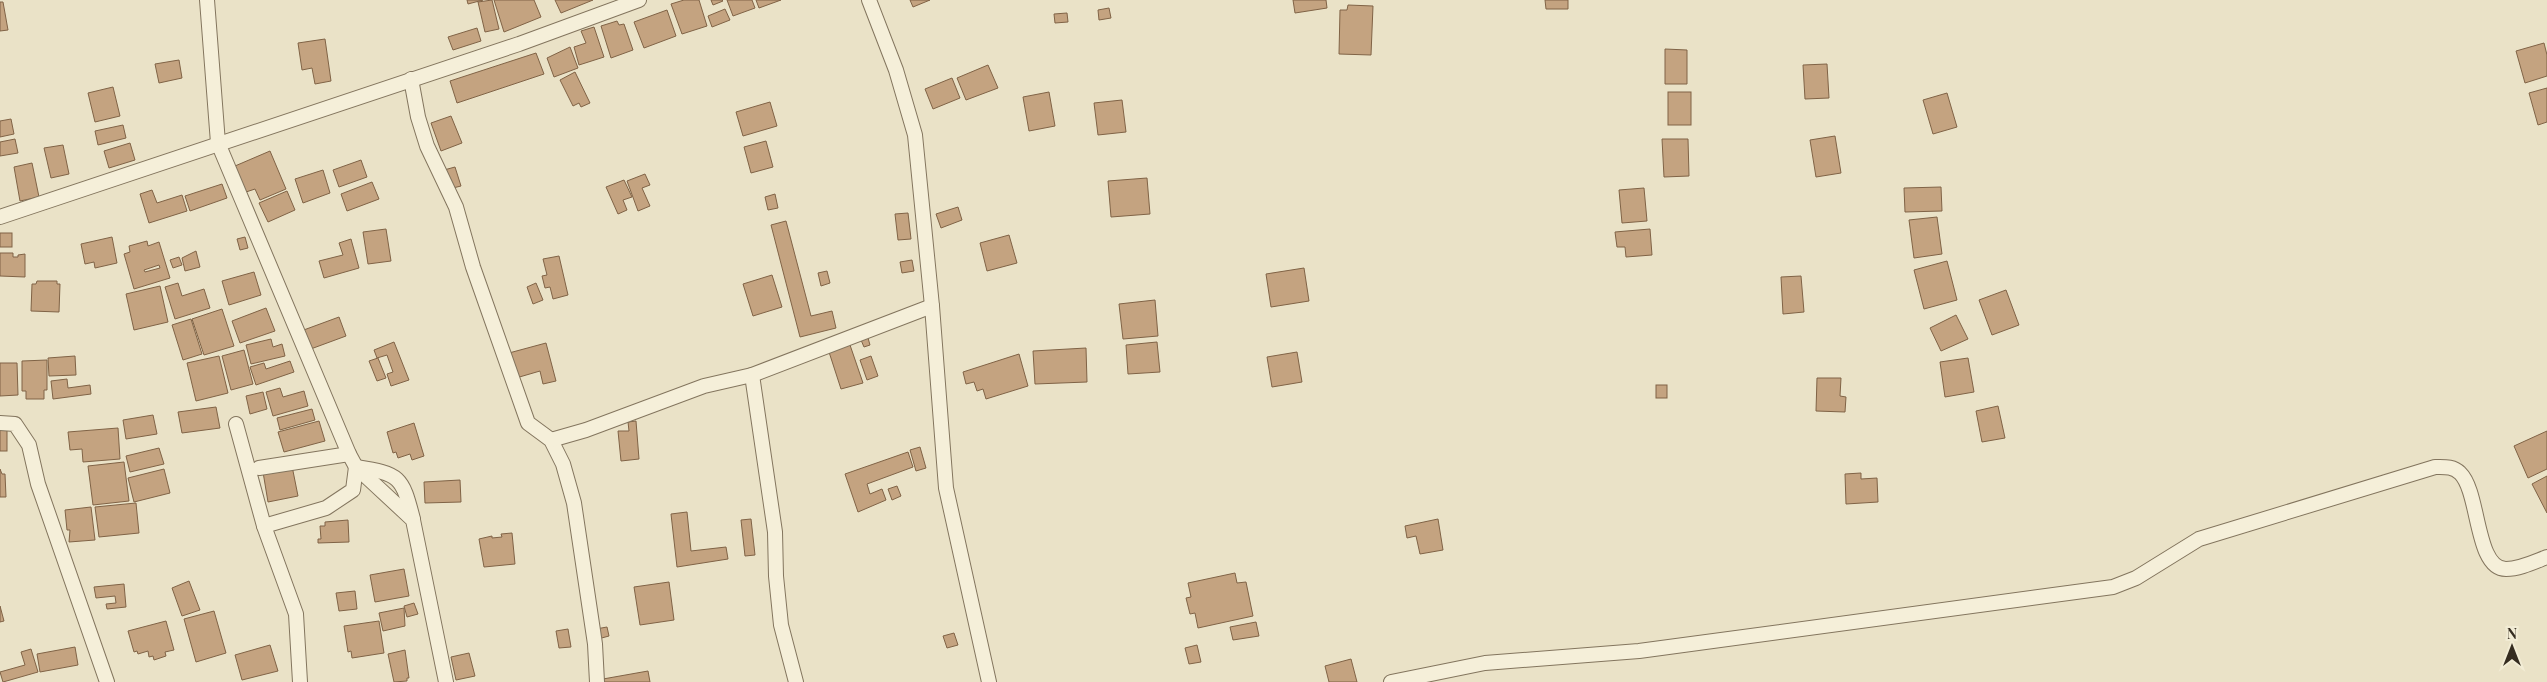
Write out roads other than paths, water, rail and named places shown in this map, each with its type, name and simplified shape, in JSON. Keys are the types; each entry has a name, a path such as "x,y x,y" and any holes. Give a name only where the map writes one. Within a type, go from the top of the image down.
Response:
{"street":[{"path":"207,0 218,143 349,454 356,467 413,520"},
{"path":"0,217 519,44 639,0"},
{"path":"869,0 896,70 915,135 932,306 946,488 988,682"},
{"path":"411,79 418,117 427,146 456,207 473,267 528,423 551,440 563,464 574,502 595,644 597,682"},
{"path":"551,440 586,430 704,386 752,374 932,306"},
{"path":"752,374 775,532 776,576 781,625 796,682"},
{"path":"0,423 15,424 29,445 38,484 107,682"},
{"path":"236,424 264,526 296,614 300,682"},
{"path":"259,468 349,454"},
{"path":"1391,682 1485,663 1639,651 2113,587 2136,578 2199,539 2435,466 2450,467 2461,473 2469,490 2486,553 2494,565 2505,569 2521,567 2547,557"},
{"path":"264,526 326,508 353,490 356,467"},
{"path":"356,467 384,472 399,479 406,494 446,682"}]}
